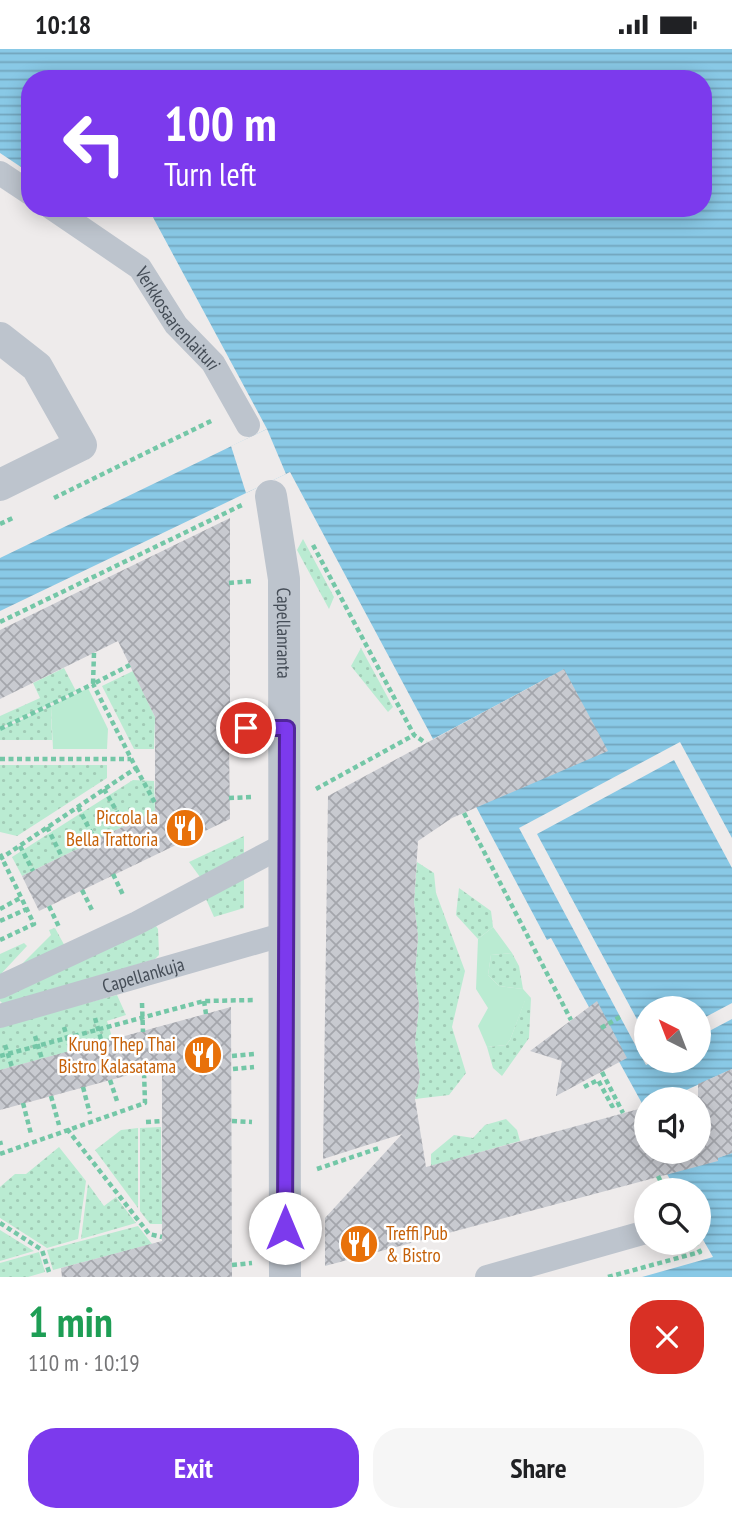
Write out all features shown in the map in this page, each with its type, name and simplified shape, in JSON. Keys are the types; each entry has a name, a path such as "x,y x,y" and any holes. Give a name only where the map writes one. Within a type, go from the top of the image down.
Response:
{"street":[{"path":"0,173 21,187"},
{"name":"Verkkosaarenlaituri","path":"65,217 139,268 176,324 214,363 243,416"},
{"path":"0,338 37,367 81,445 0,485"},
{"name":"Capellanranta","path":"272,501 285,579 287,728 285,934 272,1270"},
{"path":"0,987 137,923 284,845"},
{"name":"Capellankuja","path":"0,1016 285,934"},
{"path":"487,1277 634,1235"}],"lane":[{"path":"229,731 287,728"}],"path":[{"path":"50,500 243,416"},
{"path":"0,622 242,505 272,501 294,509 414,735 426,743"},
{"path":"0,524 25,512"},
{"path":"94,653 93,684 155,803"},
{"path":"0,729 130,665"},
{"path":"312,791 414,735"},
{"path":"0,759 131,759"},
{"path":"0,940 34,924 1,857 136,768"},
{"path":"104,789 125,826"},
{"path":"78,807 95,840"},
{"path":"464,813 571,1020"},
{"path":"47,827 62,857"},
{"path":"20,846 33,871"},
{"path":"0,909 22,897"},
{"path":"0,921 27,909"},
{"path":"0,1056 204,1001 258,1000"},
{"path":"204,1001 206,1014"},
{"path":"601,1028 620,1017"},
{"path":"232,1056 258,1053"},
{"path":"233,1069 259,1067"},
{"path":"0,1154 145,1103 144,1071"},
{"path":"602,1072 623,1112"},
{"path":"110,1080 118,1104"},
{"path":"584,1087 598,1080 612,1106 618,1103"},
{"path":"83,1087 90,1114"},
{"path":"51,1096 59,1125"},
{"path":"23,1103 31,1134"},
{"path":"146,1122 162,1121"},
{"path":"232,1121 260,1122"},
{"path":"67,1129 149,1234 162,1237"},
{"path":"323,1166 379,1148"},
{"path":"0,1223 42,1249 49,1272"},
{"path":"608,1277 689,1255"},
{"path":"232,1265 272,1270"}],"green space":[{"path":"303,539 334,597 329,609 297,550"},
{"path":"361,648 393,707 388,712 351,666"},
{"path":"64,668 76,691 0,728 0,716 40,698 33,683"},
{"path":"133,671 155,717 154,749 134,749 102,686"},
{"path":"88,688 108,729 107,749 53,749 51,706"},
{"path":"51,706 52,740 0,740 0,730"},
{"path":"0,765 107,765 107,778 17,836 0,832"},
{"path":"133,780 154,781 155,811 22,876 12,857"},
{"path":"244,836 244,859 200,877 189,862"},
{"path":"417,862 434,873 436,893 465,971 452,1027 466,1073 449,1095 415,1099 420,1077 415,1042 419,1006 415,972 418,937 414,902"},
{"path":"244,874 244,908 214,917 206,899"},
{"path":"459,888 491,911 493,927 478,939 456,915"},
{"path":"154,923 158,929 159,955 155,959 4,1005 0,1001 0,995"},
{"path":"493,927 512,953 491,955 488,975 499,986 523,989 531,998 525,1001 506,1045 487,1047 478,1026 488,1008 476,989 478,939"},
{"path":"55,928 67,950 9,977 51,935 49,930"},
{"path":"24,943 27,946 0,975 0,954"},
{"path":"512,953 519,966 523,989 499,986 488,975 491,955"},
{"path":"117,995 126,1015 107,1021 113,1040 0,1070 0,1026"},
{"path":"531,998 529,1038 502,1076 493,1068 487,1047 506,1045 525,1000"},
{"path":"506,1119 517,1130 520,1141 431,1166 431,1154 454,1135 473,1138 485,1125"},
{"path":"161,1127 162,1224 150,1224 140,1211 140,1128"},
{"path":"138,1128 138,1208 95,1150 121,1130"},
{"path":"59,1147 86,1181 78,1239 47,1248 0,1218 0,1187 15,1174 26,1174"},
{"path":"88,1184 104,1206 116,1197 136,1223 81,1239"},
{"path":"138,1226 152,1244 53,1270 47,1250"},
{"path":"0,1230 34,1251 0,1261"},
{"path":"39,1252 45,1272 28,1277 0,1277 0,1263"}],"water":[{"path":"0,49 732,49 732,1069 693,1087 634,1089 551,938 547,940 473,801 551,676 433,739 290,472 0,611 0,558 267,429 153,217 712,217 712,70 21,70 21,167 0,153"},
{"path":"732,1153 732,1277 642,1277 713,1257 711,1178 669,1178 667,1174 698,1164 711,1164 711,1160"}],"pier":[{"path":"267,429 286,474 246,493 231,446"},
{"path":"680,742 732,838 732,868 674,760 537,834 634,1014 634,1043 519,828"},
{"path":"732,1003 732,1019 711,1030 711,1014"}],"building":[{"path":"230,518 230,716 219,731 221,737 229,741 230,819 39,911 22,876 155,811 155,717 118,641 0,699 0,630"},
{"path":"564,669 608,751 452,818 418,841 414,902 418,937 415,972 419,1006 415,1042 420,1077 415,1099 426,1167 634,1110 634,1164 707,1164 654,1178 634,1178 634,1183 325,1266 325,1218 402,1134 323,1159 328,796"},
{"path":"597,1001 627,1058 556,1096 562,1061 530,1051"},
{"path":"231,1007 232,1277 62,1277 61,1268 162,1241 162,1066 0,1110 0,1070"},
{"path":"732,1069 732,1153 718,1158 718,1161 711,1163 711,1087 698,1087 698,1084"}],"place":[{"name":"Piccola la Bella Trattoria","path":"185,828"},
{"name":"Krung Thep Thai Bistro Kalasatama","path":"203,1055"},
{"name":"Treffi Pub & Bistro","path":"359,1244"}],"route":[{"path":"246,728 287,728 284,845 285,1228"}]}
